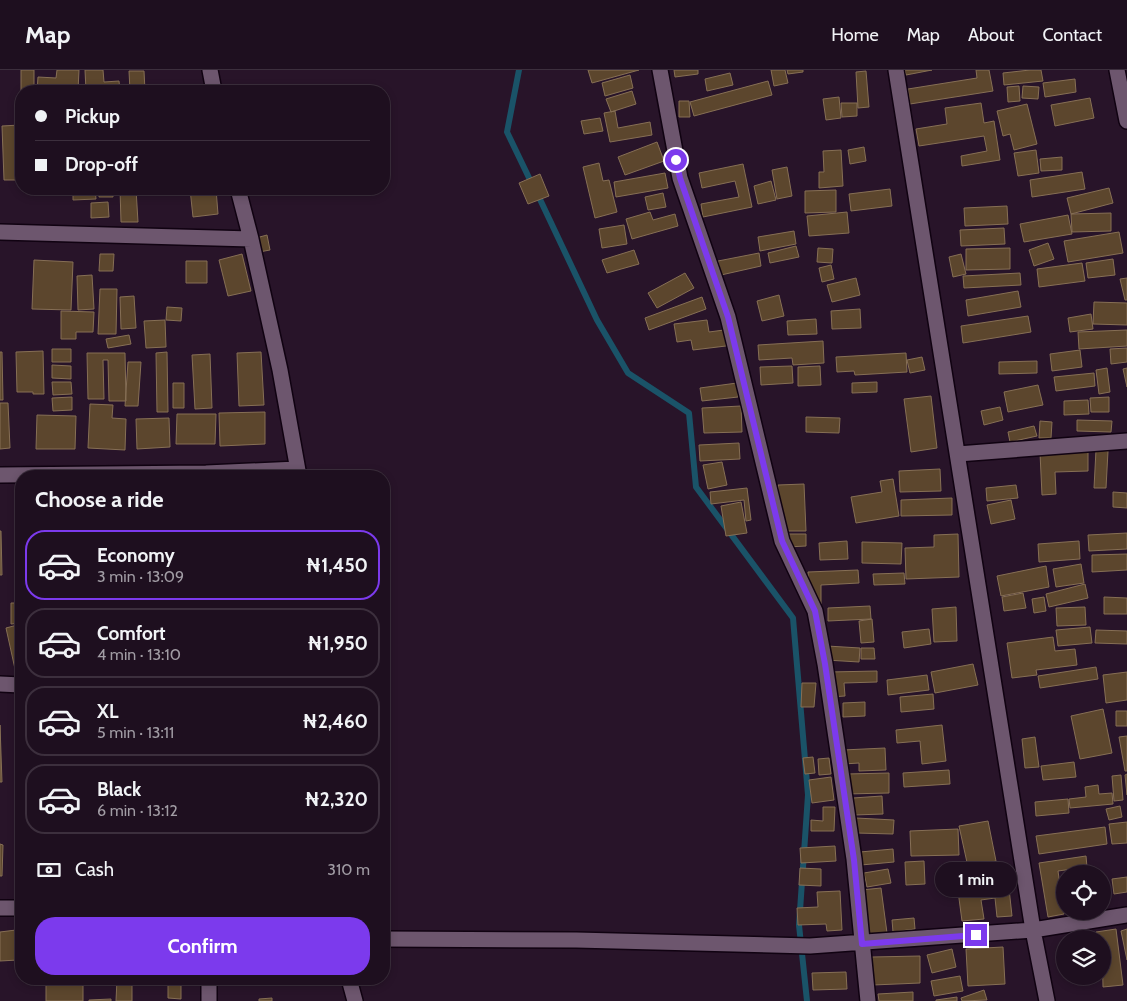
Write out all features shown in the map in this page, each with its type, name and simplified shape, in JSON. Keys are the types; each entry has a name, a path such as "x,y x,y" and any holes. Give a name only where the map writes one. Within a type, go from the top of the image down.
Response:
{"street":[{"path":"210,70 213,85"},
{"path":"660,70 680,178 728,317 782,541 815,611 825,664 854,860 868,1001"},
{"path":"896,70 1034,930 1048,1001"},
{"path":"1117,70 1127,121"},
{"path":"240,195 280,370 297,470"},
{"path":"0,232 251,240"},
{"path":"958,454 1127,441"},
{"path":"0,475 15,475"},
{"path":"0,684 15,685"},
{"path":"0,908 15,908"},
{"path":"390,939 576,940 810,946 862,944 1034,930 1127,915"},
{"path":"209,985 209,1001"},
{"path":"351,985 355,1001"}],"building":[{"path":"21,70 34,70 34,85 21,85"},
{"path":"57,70 79,70 78,85 37,85 38,77 56,78"},
{"path":"85,70 103,70 104,82 119,81 119,85 86,85"},
{"path":"588,70 639,70 592,83"},
{"path":"674,70 698,70 698,74 675,77"},
{"path":"771,70 785,70 788,83 774,86"},
{"path":"787,70 803,70 803,72 788,74"},
{"path":"905,70 932,70 906,75"},
{"path":"976,70 989,70 993,91 910,104 908,89 977,78"},
{"path":"1041,70 1043,81 1004,85 1003,73"},
{"path":"129,71 144,71 145,85 130,85"},
{"path":"866,71 869,107 858,108 856,72"},
{"path":"730,73 733,85 707,91 705,79"},
{"path":"630,75 633,88 605,96 602,83"},
{"path":"1075,79 1076,92 1045,97 1043,83"},
{"path":"768,81 772,95 694,116 690,102"},
{"path":"1019,86 1020,101 1008,102 1007,87"},
{"path":"1023,86 1039,87 1038,99 1022,98"},
{"path":"632,91 636,104 611,112 606,99"},
{"path":"839,97 841,118 826,120 823,99"},
{"path":"1090,98 1094,118 1055,126 1051,105"},
{"path":"679,101 689,101 690,117 679,117"},
{"path":"841,103 857,103 857,116 842,117"},
{"path":"981,103 984,123 994,121 1000,160 962,166 961,156 987,151 984,136 919,146 916,129 947,124 945,108"},
{"path":"1027,104 1037,144 1014,150 1010,134 1003,136 997,111"},
{"path":"615,111 618,128 650,122 652,135 610,142 604,113"},
{"path":"600,118 603,131 584,134 581,121"},
{"path":"15,125 15,180 4,180 2,126"},
{"path":"657,142 664,161 625,175 618,157"},
{"path":"864,147 866,161 850,164 848,150"},
{"path":"841,150 843,186 819,188 819,172 824,172 823,151"},
{"path":"1036,150 1039,173 1018,176 1014,153"},
{"path":"1062,157 1062,170 1041,171 1040,159"},
{"path":"599,163 603,181 609,180 617,212 595,218 583,167"},
{"path":"743,164 752,207 703,217 701,204 739,197 735,181 702,188 699,173"},
{"path":"787,167 792,196 777,199 772,170"},
{"path":"1082,172 1085,189 1032,197 1030,180"},
{"path":"665,173 668,188 616,197 614,182"},
{"path":"540,174 549,196 528,204 519,183"},
{"path":"771,181 776,200 758,204 754,186"},
{"path":"1109,188 1113,203 1071,214 1067,198"},
{"path":"890,189 892,206 851,211 849,194"},
{"path":"836,190 836,212 805,213 805,191"},
{"path":"663,193 666,207 648,210 645,197"},
{"path":"73,195 96,195 96,199 73,200"},
{"path":"99,195 113,195 113,197 99,197"},
{"path":"120,195 136,195 138,222 121,222"},
{"path":"191,195 216,195 218,214 193,217"},
{"path":"108,202 109,217 91,218 91,203"},
{"path":"1007,206 1008,224 965,226 964,208"},
{"path":"650,212 653,220 675,214 678,226 632,239 626,219"},
{"path":"847,212 849,233 809,236 807,216"},
{"path":"1111,213 1111,231 1072,232 1071,214"},
{"path":"1068,215 1072,234 1024,242 1020,224"},
{"path":"624,225 627,244 602,248 599,229"},
{"path":"1004,228 1005,244 961,246 960,230"},
{"path":"794,231 796,244 760,251 758,237"},
{"path":"1119,232 1123,253 1068,262 1064,241"},
{"path":"267,235 270,250 259,252 256,238"},
{"path":"1048,243 1054,259 1034,266 1029,250"},
{"path":"796,246 799,257 770,263 768,253"},
{"path":"818,248 833,249 832,263 817,262"},
{"path":"1010,248 1010,269 966,270 966,249"},
{"path":"634,250 639,264 607,273 602,260"},
{"path":"759,253 761,266 721,275 718,261"},
{"path":"100,254 114,254 113,271 99,271"},
{"path":"242,254 251,291 228,296 219,260"},
{"path":"961,254 966,274 953,277 949,257"},
{"path":"1113,259 1115,275 1088,278 1086,263"},
{"path":"34,260 73,262 71,310 32,309"},
{"path":"186,261 207,261 207,283 186,283"},
{"path":"1082,263 1085,281 1039,287 1037,269"},
{"path":"831,265 834,279 822,282 819,268"},
{"path":"685,273 694,288 657,308 648,293"},
{"path":"1020,273 1021,285 964,288 963,276"},
{"path":"92,275 94,309 78,310 77,276"},
{"path":"856,278 860,295 832,302 827,285"},
{"path":"1127,278 1127,300 1125,300 1120,279"},
{"path":"100,289 117,289 116,334 98,334"},
{"path":"1018,291 1021,307 968,316 966,300"},
{"path":"779,295 784,316 762,321 757,301"},
{"path":"134,296 136,328 121,329 120,297"},
{"path":"702,297 706,309 649,330 645,318"},
{"path":"1094,302 1127,303 1127,325 1093,324"},
{"path":"167,307 182,308 181,321 166,320"},
{"path":"860,309 861,328 832,329 831,311"},
{"path":"61,311 94,312 93,332 76,332 76,339 61,339"},
{"path":"1091,314 1093,329 1070,332 1068,318"},
{"path":"1028,316 1031,332 963,343 961,326"},
{"path":"816,319 817,334 788,335 787,321"},
{"path":"165,320 166,347 146,348 144,321"},
{"path":"707,320 709,332 724,330 726,346 693,350 691,340 677,342 674,324"},
{"path":"1127,330 1127,346 1079,349 1078,332"},
{"path":"129,335 131,344 108,348 106,339"},
{"path":"823,341 824,363 793,365 792,358 759,360 758,345"},
{"path":"1127,348 1127,362 1111,364 1110,349"},
{"path":"52,349 71,349 71,362 52,362"},
{"path":"1080,350 1082,367 1052,371 1050,354"},
{"path":"43,351 44,394 17,392 16,352"},
{"path":"0,352 2,352 3,400 0,400"},
{"path":"167,352 168,412 157,412 156,353"},
{"path":"261,352 264,405 239,406 237,353"},
{"path":"87,353 125,353 126,401 109,401 108,360 103,360 104,399 88,399"},
{"path":"906,353 907,372 855,375 854,371 837,372 836,357"},
{"path":"210,354 212,408 195,409 192,355"},
{"path":"922,357 925,370 910,373 907,360"},
{"path":"1037,361 1037,373 999,374 999,362"},
{"path":"128,362 141,362 138,406 125,406"},
{"path":"52,365 71,366 71,379 52,378"},
{"path":"792,366 793,383 761,385 760,367"},
{"path":"820,366 821,385 798,386 798,367"},
{"path":"1107,368 1110,392 1099,394 1096,370"},
{"path":"1127,368 1127,387 1123,369"},
{"path":"1094,373 1095,386 1056,391 1054,377"},
{"path":"52,382 71,382 72,394 53,395"},
{"path":"877,382 877,392 852,393 852,383"},
{"path":"173,383 184,383 184,408 173,408"},
{"path":"737,383 738,397 702,401 700,388"},
{"path":"1038,385 1043,405 1008,412 1004,392"},
{"path":"931,396 937,448 911,452 904,399"},
{"path":"72,397 72,410 53,411 52,398"},
{"path":"1109,397 1109,412 1091,412 1090,398"},
{"path":"1088,400 1089,414 1064,415 1064,401"},
{"path":"0,403 8,403 10,448 0,449"},
{"path":"90,404 113,405 112,418 126,419 125,450 88,448"},
{"path":"741,406 742,432 704,433 702,408"},
{"path":"1000,407 1003,420 984,425 981,411"},
{"path":"265,412 265,444 220,446 219,413"},
{"path":"177,414 216,414 215,444 176,444"},
{"path":"37,415 76,416 75,449 36,449"},
{"path":"806,417 840,418 839,433 806,432"},
{"path":"169,418 170,447 137,449 136,419"},
{"path":"1077,420 1112,421 1111,432 1077,431"},
{"path":"1040,421 1052,422 1051,438 1039,438"},
{"path":"1034,426 1037,436 1010,442 1008,432"},
{"path":"739,443 740,459 700,461 699,445"},
{"path":"1096,450 1108,451 1106,488 1094,488"},
{"path":"1088,452 1088,471 1055,472 1056,494 1042,495 1040,453"},
{"path":"722,462 727,485 708,489 703,465"},
{"path":"940,469 941,491 900,492 899,471"},
{"path":"893,479 899,516 856,523 851,497 882,492 880,481"},
{"path":"804,484 806,531 780,531 778,485"},
{"path":"1016,485 1018,498 987,501 986,488"},
{"path":"747,488 751,520 746,521 744,500 711,504 710,492"},
{"path":"1113,492 1127,493 1127,508 1113,507"},
{"path":"952,498 952,515 901,516 901,500"},
{"path":"1011,500 1015,519 991,524 987,505"},
{"path":"741,502 747,533 726,536 721,506"},
{"path":"1,531 2,575 0,575"},
{"path":"1127,533 1127,549 1089,551 1088,535"},
{"path":"786,534 806,534 806,546 787,547"},
{"path":"958,534 959,577 906,579 905,548 934,547 934,535"},
{"path":"847,541 848,559 820,560 819,543"},
{"path":"1079,541 1080,559 1039,562 1038,544"},
{"path":"862,542 902,543 901,564 862,563"},
{"path":"1127,554 1127,570 1092,572 1092,555"},
{"path":"1081,564 1084,583 1056,587 1053,569"},
{"path":"1046,566 1049,587 1001,596 997,576"},
{"path":"858,570 859,583 821,585 821,604 809,605 808,572"},
{"path":"904,573 905,584 874,585 873,574"},
{"path":"1085,584 1088,598 1049,607 1046,594"},
{"path":"1023,593 1026,608 1004,611 1002,597"},
{"path":"1044,597 1046,611 1034,613 1032,599"},
{"path":"1104,597 1127,598 1127,614 1104,614"},
{"path":"11,603 15,603 15,624 11,624"},
{"path":"870,606 871,619 828,621 828,608"},
{"path":"956,607 957,641 934,642 932,609"},
{"path":"1085,607 1086,625 1057,626 1056,608"},
{"path":"872,619 874,642 861,643 859,621"},
{"path":"15,626 15,669 6,628"},
{"path":"1090,627 1092,643 1058,646 1056,630"},
{"path":"929,629 931,644 904,648 902,632"},
{"path":"1096,630 1127,631 1127,644 1095,643"},
{"path":"1053,637 1055,651 1075,649 1077,665 1036,670 1037,675 1012,678 1007,643"},
{"path":"827,646 860,648 859,662 826,660"},
{"path":"861,648 874,648 875,659 861,659"},
{"path":"973,664 978,685 935,693 931,672"},
{"path":"1096,667 1098,679 1040,688 1038,676"},
{"path":"877,671 877,682 844,683 845,696 830,697 829,672"},
{"path":"1127,672 1127,700 1106,703 1103,675"},
{"path":"927,675 929,690 888,695 887,680"},
{"path":"802,683 816,683 814,707 801,707"},
{"path":"933,694 934,709 901,712 900,697"},
{"path":"865,702 865,716 843,717 843,703"},
{"path":"1103,709 1112,753 1080,759 1071,716"},
{"path":"1116,711 1127,711 1127,726 1116,726"},
{"path":"0,725 2,782 0,782"},
{"path":"942,725 946,761 922,764 920,741 897,743 896,730"},
{"path":"1127,736 1127,771 1125,771 1119,737"},
{"path":"1035,737 1039,767 1025,768 1022,739"},
{"path":"885,748 886,770 859,771 859,763 843,764 843,750"},
{"path":"813,757 815,773 805,774 803,758"},
{"path":"829,758 831,774 819,775 818,759"},
{"path":"1074,762 1076,777 1043,780 1041,766"},
{"path":"949,770 950,784 904,787 903,773"},
{"path":"889,773 889,793 846,794 846,774"},
{"path":"1127,774 1127,795 1125,775"},
{"path":"1121,775 1123,800 1114,801 1112,776"},
{"path":"831,777 834,800 812,803 809,780"},
{"path":"1098,785 1099,794 1112,793 1113,804 1070,808 1069,799 1086,797 1085,787"},
{"path":"882,796 883,814 854,815 853,798"},
{"path":"1068,799 1069,813 1036,816 1035,802"},
{"path":"1120,806 1122,817 1109,820 1106,809"},
{"path":"823,807 835,807 834,831 811,831 811,820 823,821"},
{"path":"856,818 894,820 893,834 856,833"},
{"path":"988,821 996,861 968,867 959,826"},
{"path":"1127,822 1127,843 1112,844 1109,824"},
{"path":"1105,827 1107,844 1039,854 1036,836"},
{"path":"958,829 959,855 911,856 910,831"},
{"path":"0,844 3,845 2,876 0,876"},
{"path":"835,846 836,861 801,863 800,848"},
{"path":"893,849 894,862 861,865 860,852"},
{"path":"1086,856 1087,865 1056,865 1056,916 1048,917 1039,863"},
{"path":"924,861 925,884 906,885 905,862"},
{"path":"800,868 821,869 821,886 799,885"},
{"path":"888,869 891,883 867,887 864,873"},
{"path":"1007,870 1012,916 997,917 995,898 981,900 984,919 962,921 956,876"},
{"path":"1127,877 1127,892 1114,894 1112,879"},
{"path":"881,888 887,933 868,936 861,890"},
{"path":"840,891 842,930 827,931 826,924 798,925 797,908 818,907 817,892"},
{"path":"914,918 915,929 893,932 892,920"},
{"path":"1116,929 1123,985 1103,987 1103,985 1111,985 1111,930 1109,930"},
{"path":"1127,929 1127,960 1121,931"},
{"path":"15,930 15,960 0,961 0,932"},
{"path":"1003,947 1005,984 968,986 966,949"},
{"path":"952,949 956,967 932,973 927,955"},
{"path":"920,956 920,983 873,985 872,957"},
{"path":"846,972 847,989 813,990 812,973"},
{"path":"960,976 963,991 934,996 931,981"},
{"path":"46,985 83,985 83,1001 46,1001"},
{"path":"117,985 132,985 132,1001 116,1001"},
{"path":"168,985 181,985 181,999 168,998"},
{"path":"984,990 987,1000 962,1001 961,998"},
{"path":"913,992 913,1001 879,1001 878,994"},
{"path":"957,997 957,1001 936,1001 936,1000"},
{"path":"272,998 272,1001 259,1001 259,999"},
{"path":"111,999 111,1001 89,1001 89,1000"}],"waterway":[{"path":"519,70 507,132 532,184"},
{"path":"537,193 597,320 628,373 689,413 696,487 793,618 808,795 799,925 807,1001"}],"route":[{"path":"676,160 680,178 728,317 782,541 815,611 825,664 854,860 862,944 976,935"}]}
